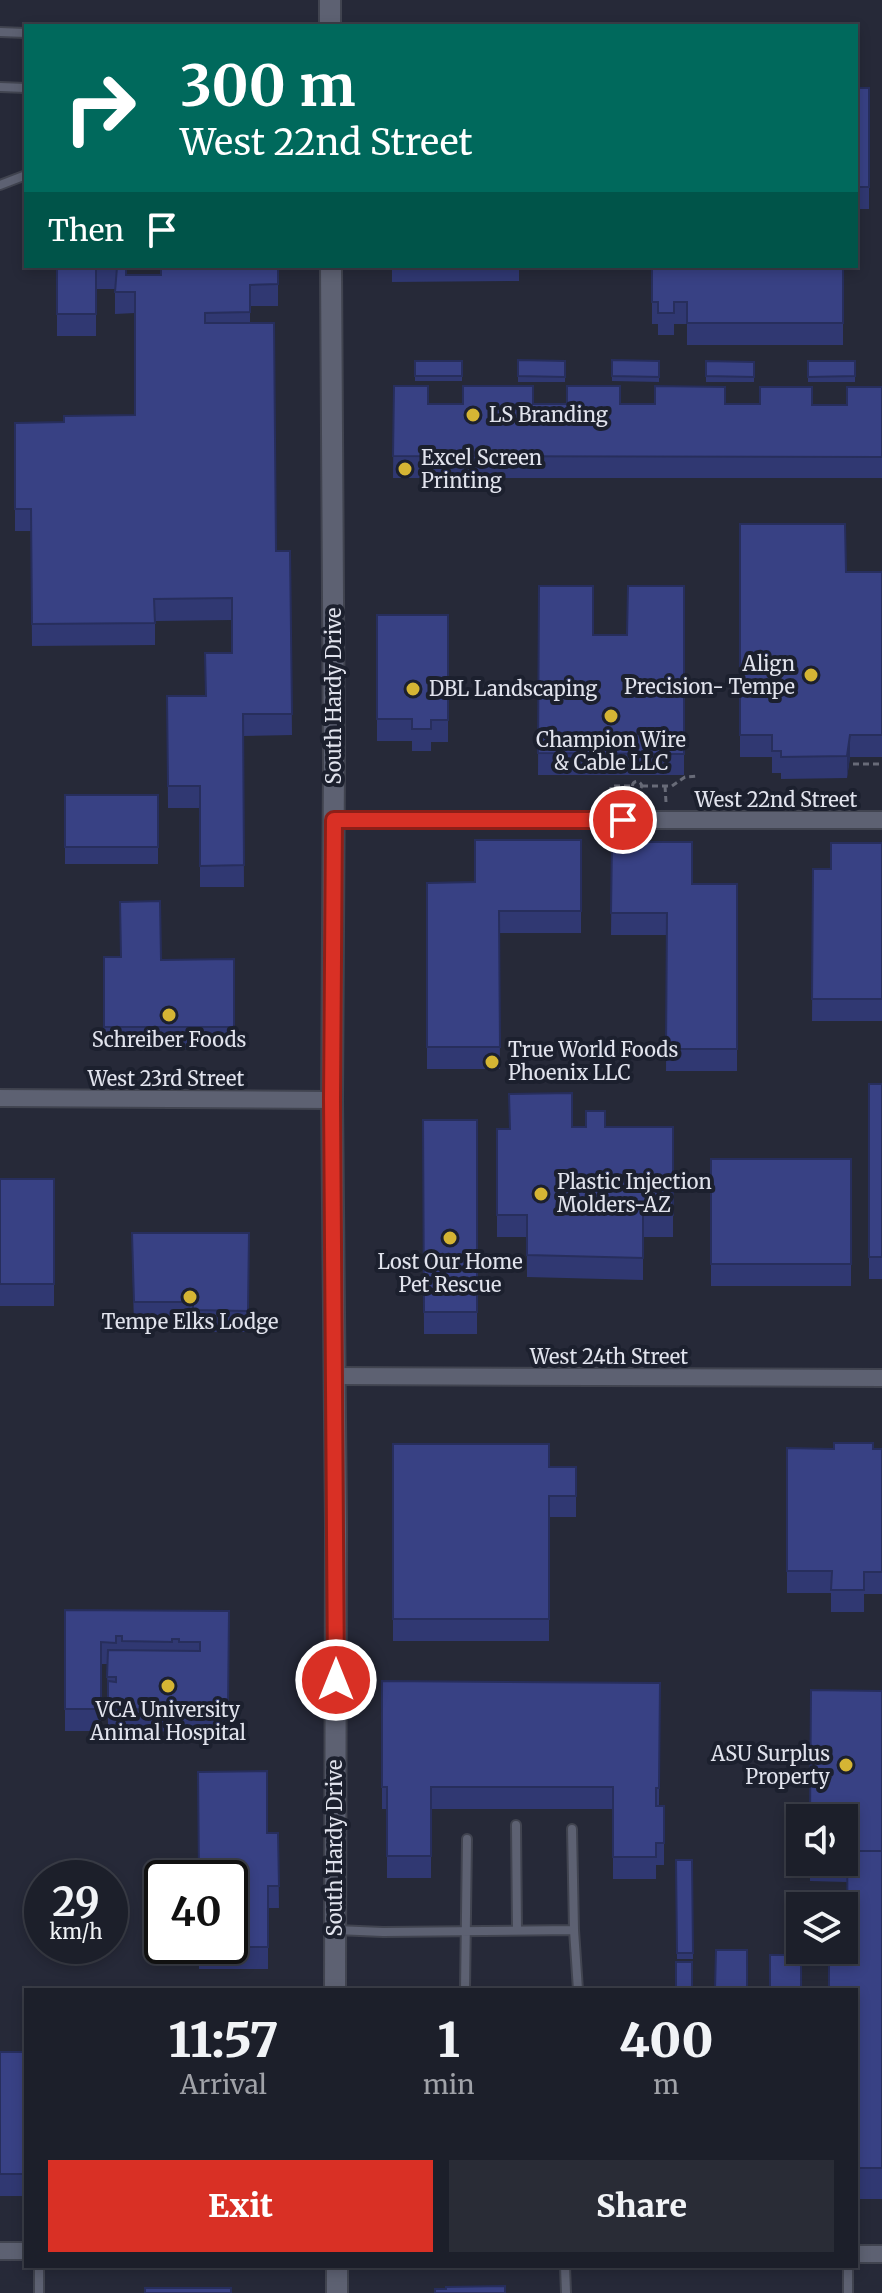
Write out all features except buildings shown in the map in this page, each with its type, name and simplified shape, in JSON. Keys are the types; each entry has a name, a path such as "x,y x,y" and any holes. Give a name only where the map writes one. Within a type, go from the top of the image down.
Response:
{"street":[{"path":"330,0 330,24"},
{"name":"South Hardy Drive","path":"331,268 335,1988"},
{"name":"West 22nd Street","path":"334,820 882,820"},
{"name":"West 23rd Street","path":"0,1098 332,1100"},
{"name":"West 24th Street","path":"335,1376 882,1378"},
{"path":"0,2251 24,2251"},
{"path":"858,2254 882,2254"},
{"path":"337,2268 337,2293"}],"lane":[{"path":"0,32 24,33"},
{"path":"0,87 24,88"},
{"path":"0,185 24,176"},
{"path":"516,1825 517,1930"},
{"path":"572,1829 578,1988"},
{"path":"465,1988 467,1839"},
{"path":"335,1930 574,1930"},
{"path":"39,2268 39,2293"},
{"path":"565,2268 566,2293"},
{"path":"848,2268 848,2293"}],"path":[{"path":"853,764 882,764"},
{"path":"611,803 611,786 633,786 637,791 642,786 672,786 685,777 697,776"},
{"path":"665,786 666,803"}],"place":[{"name":"LS Branding","path":"473,415"},
{"name":"Excel Screen Printing","path":"405,469"},
{"name":"Align Precision- Tempe","path":"811,675"},
{"name":"DBL Landscaping","path":"413,689"},
{"name":"Champion Wire & Cable LLC","path":"611,716"},
{"name":"Schreiber Foods","path":"169,1015"},
{"name":"True World Foods Phoenix LLC","path":"492,1062"},
{"name":"Plastic Injection Molders-AZ","path":"541,1194"},
{"name":"Lost Our Home Pet Rescue","path":"450,1238"},
{"name":"Tempe Elks Lodge","path":"190,1297"},
{"name":"VCA University Animal Hospital","path":"168,1686"},
{"name":"ASU Surplus Property","path":"846,1765"}],"route":[{"path":"336,1680 332,1100 334,820 623,820"}]}
